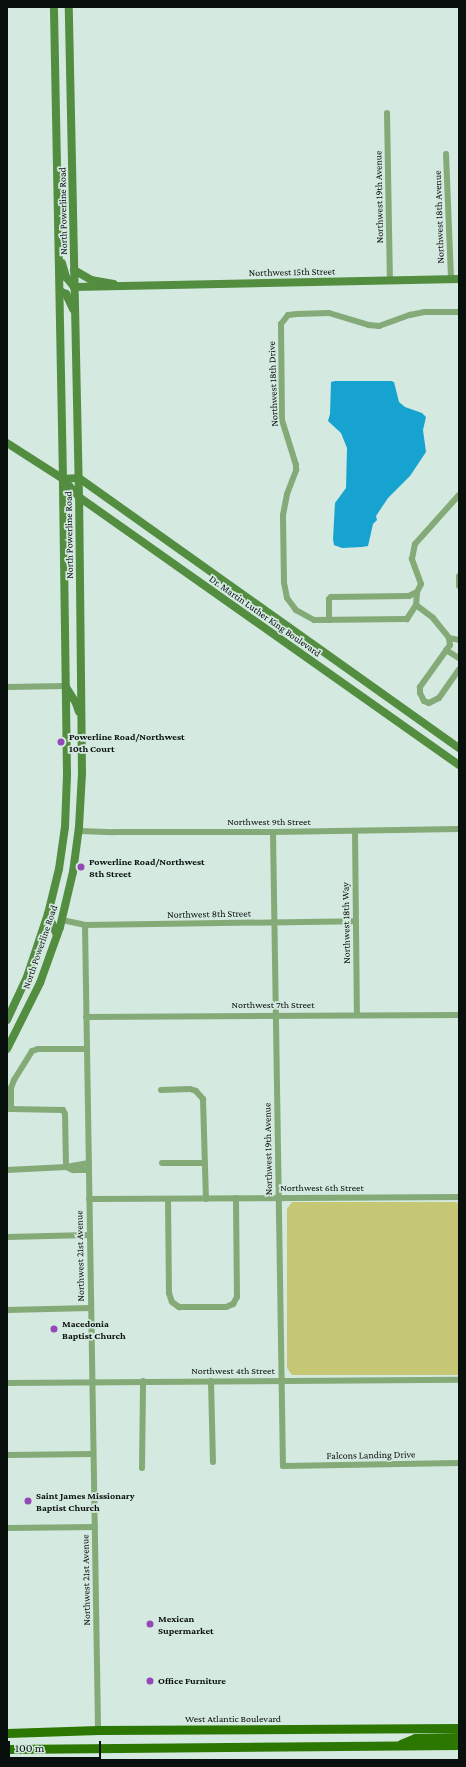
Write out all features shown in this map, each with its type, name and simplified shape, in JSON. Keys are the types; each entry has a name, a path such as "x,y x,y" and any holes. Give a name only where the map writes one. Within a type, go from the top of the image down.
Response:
{"main road":[{"name":"North Powerline Road","path":"7,1020 28,977 48,914 65,827 67,774 66,686 54,7"},
{"name":"North Powerline Road","path":"7,1049 40,983 62,920 73,872 79,830 82,774 79,478 74,313 69,7"},
{"path":"59,252 66,277 74,287"},
{"name":"Northwest 15th Street","path":"74,270 91,280 125,286"},
{"name":"Northwest 15th Street","path":"74,287 455,279"},
{"path":"60,291 66,294 74,313"},
{"name":"Dr. Martin Luther King Boulevard","path":"7,443 63,479 79,497 459,764"},
{"path":"63,479 79,478"},
{"name":"Dr. Martin Luther King Boulevard","path":"79,478 459,748"},
{"path":"66,686 76,704 81,719"},
{"path":"52,896 55,912 62,920"},
{"path":"48,914 57,935"},
{"name":"West Atlantic Boulevard","path":"7,1733 98,1730 459,1728"},
{"path":"396,1746 415,1738 459,1737"},
{"path":"7,1750 459,1745"}],"street":[{"name":"Northwest 19th Avenue","path":"387,113 390,280"},
{"name":"Northwest 18th Avenue","path":"446,154 455,279"},
{"name":"Northwest 18th Drive","path":"416,605 413,613 407,619 314,620 296,610 287,598 284,582 283,515 287,494 296,470 296,465 282,420 281,324 288,316 297,314 329,313 369,325 379,326 410,314 459,312"},
{"path":"459,494 415,544 412,559 421,584 417,592 416,605 433,618 449,638 450,645 420,687 420,693 424,701 429,703 439,698 459,669"},
{"path":"459,576 459,586"},
{"path":"329,620 329,599 331,597 409,596 417,592"},
{"path":"449,638 459,640"},
{"path":"446,650 459,658"},
{"path":"7,687 66,686"},
{"name":"Northwest 9th Street","path":"79,830 114,832 274,832 459,829"},
{"name":"Northwest 18th Way","path":"355,831 357,1015"},
{"name":"Northwest 19th Avenue","path":"274,832 275,1015 283,1466"},
{"name":"Northwest 8th Street","path":"62,920 85,925 356,921"},
{"name":"Northwest 21st Avenue","path":"85,925 98,1730"},
{"name":"Northwest 7th Street","path":"86,1017 459,1015"},
{"path":"66,1168 65,1114 62,1110 9,1109 12,1084 32,1051 38,1049 87,1049"},
{"path":"161,1090 190,1089 196,1091 203,1099 206,1199"},
{"path":"162,1162 205,1162"},
{"path":"7,1170 66,1168 89,1163"},
{"path":"66,1168 73,1170 89,1170"},
{"name":"Northwest 6th Street","path":"89,1199 459,1197"},
{"path":"168,1199 169,1293 172,1302 179,1307 226,1307 233,1304 237,1297 236,1198"},
{"path":"7,1237 90,1235"},
{"path":"7,1310 91,1308"},
{"name":"Northwest 4th Street","path":"7,1383 459,1380"},
{"path":"142,1468 143,1381"},
{"path":"211,1381 213,1462"},
{"path":"7,1455 93,1454"},
{"name":"Falcons Landing Drive","path":"283,1466 459,1463"},
{"path":"7,1528 95,1526"}],"shaded area":[{"path":"292,1202 456,1202 459,1204 459,1375 292,1375 287,1368 287,1209"}],"water":[{"path":"331,382 394,382 399,402 405,407 422,413 426,417 423,430 426,452 410,476 388,498 376,516 377,520 373,524 368,546 342,548 334,545 335,503 346,488 347,448 341,433 328,421 330,414"}],"place":[{"name":"Powerline Road/Northwest 10th Court","path":"61,742"},
{"name":"Powerline Road/Northwest 8th Street","path":"81,867"},
{"name":"Macedonia Baptist Church","path":"54,1329"},
{"name":"Saint James Missionary Baptist Church","path":"28,1501"},
{"name":"Mexican Supermarket","path":"150,1624"},
{"name":"Office Furniture","path":"150,1681"}]}
